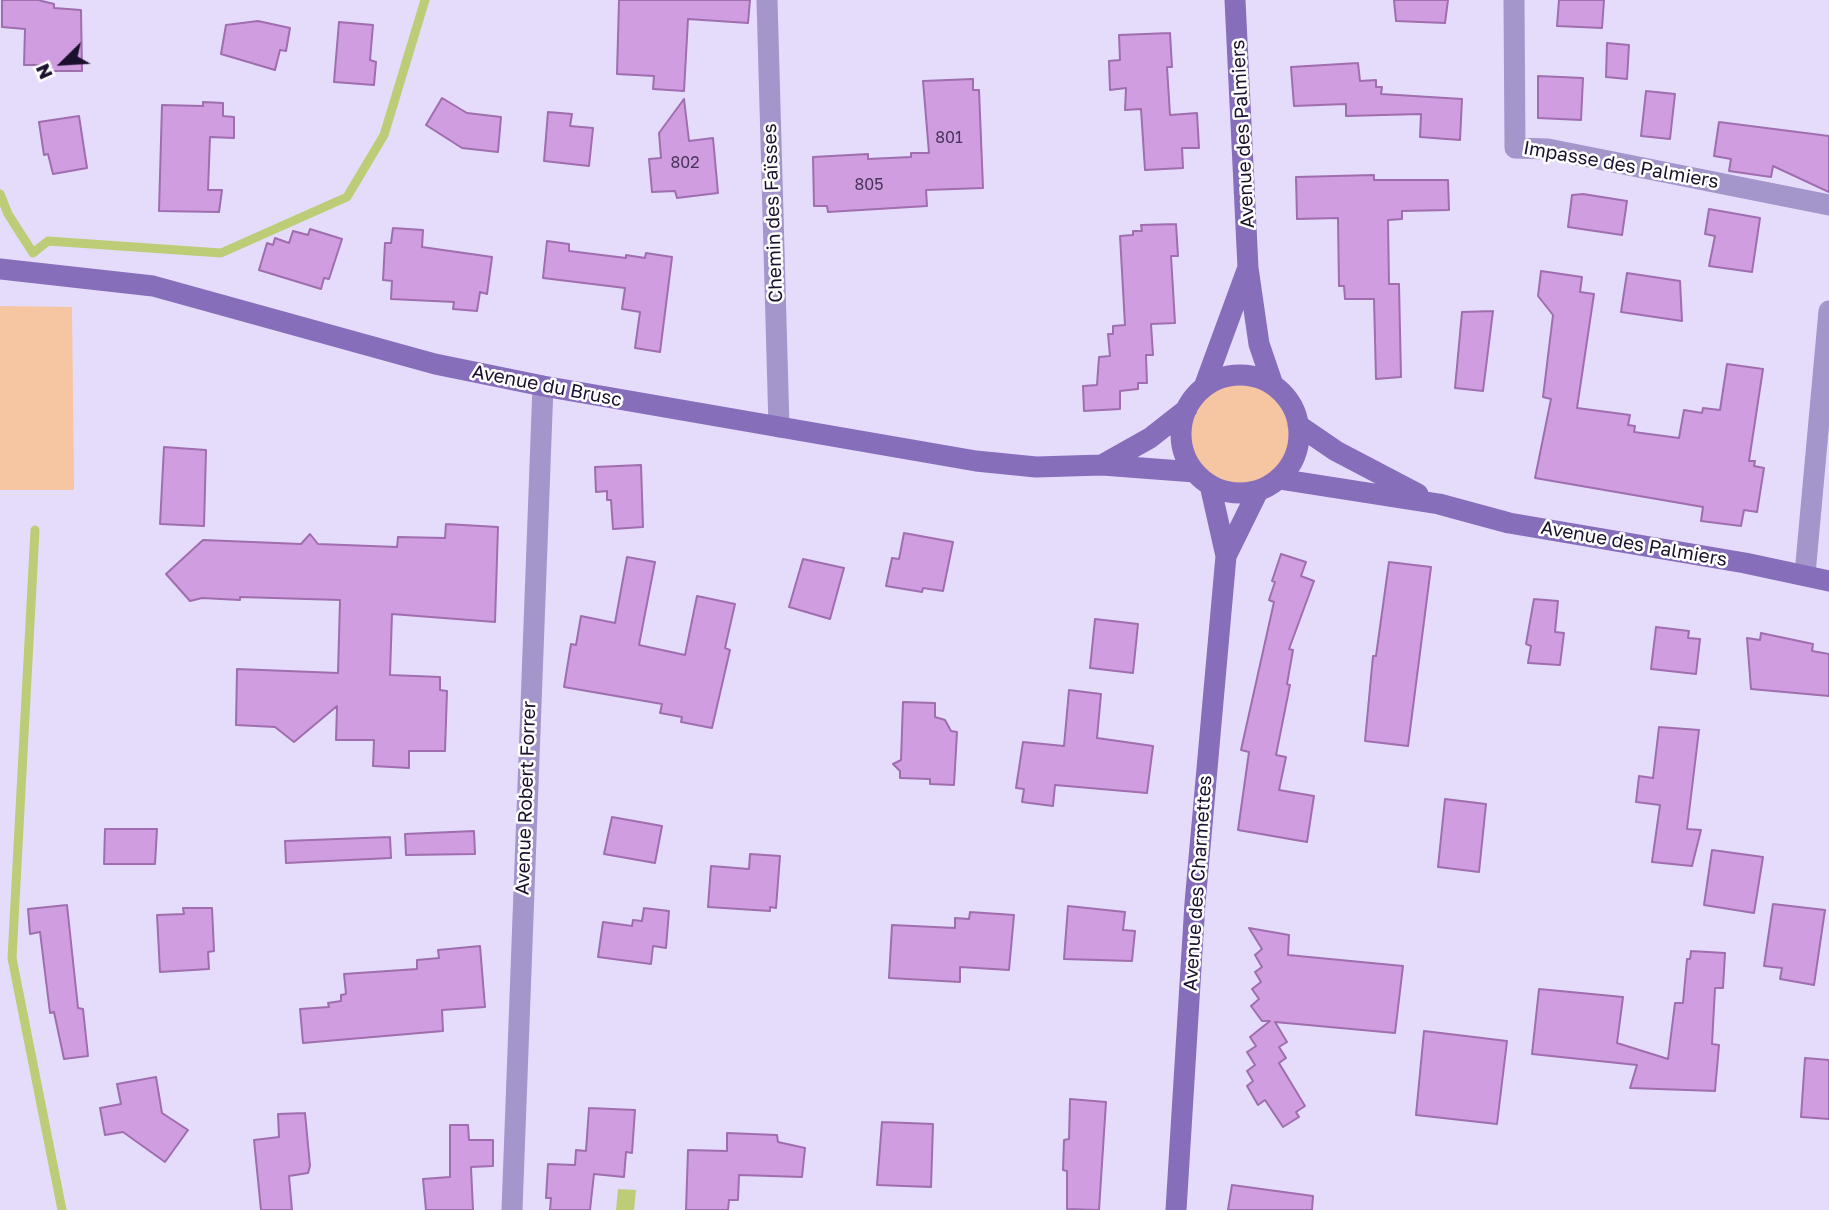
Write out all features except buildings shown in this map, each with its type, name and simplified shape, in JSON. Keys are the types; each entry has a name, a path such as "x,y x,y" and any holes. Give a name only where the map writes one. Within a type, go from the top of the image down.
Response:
{"street":[{"name":"Chemin des Faïsses","path":"767,0 779,427"},
{"name":"Avenue des Palmiers","path":"1235,0 1248,268 1259,344 1272,385"},
{"name":"Impasse des Palmiers","path":"1514,0 1515,148 1548,149 1829,205"},
{"name":"Avenue des Palmiers","path":"1204,387 1248,268"},
{"name":"Avenue du Brusc","path":"0,269 153,286 435,364 543,386 976,461 1036,467 1102,466 1203,479"},
{"path":"1805,574 1829,311"},
{"path":"1238,375 1256,377 1272,385 1291,404 1298,425 1298,445 1292,464 1279,479 1258,491 1226,492 1203,479 1186,458 1182,441 1182,424 1187,409 1204,387 1220,379 1238,375"},
{"name":"Avenue Robert Forrer","path":"512,1210 543,386"},
{"name":"Avenue du Brusc","path":"1102,466 1150,438 1187,409"},
{"name":"Avenue des Palmiers","path":"1298,425 1336,450 1439,504"},
{"name":"Avenue des Charmettes","path":"1203,479 1226,556"},
{"name":"Avenue des Palmiers","path":"1279,479 1439,504 1509,523 1805,574 1829,581"},
{"name":"Avenue des Charmettes","path":"1176,1210 1196,894 1226,556 1258,491"}],"shaded area":[{"path":"0,306 72,307 74,490 0,490"},
{"path":"1240,375 1262,380 1282,392 1294,412 1299,434 1294,456 1282,476 1262,488 1240,493 1218,488 1198,476 1186,456 1181,434 1186,412 1198,392 1218,380"},
{"path":"618,1189 636,1190 634,1210 616,1210"}],"waterway":[{"path":"0,194 8,214 33,253 48,241 221,253 347,197 384,135 425,0"},
{"path":"35,530 12,958 62,1210"}]}
